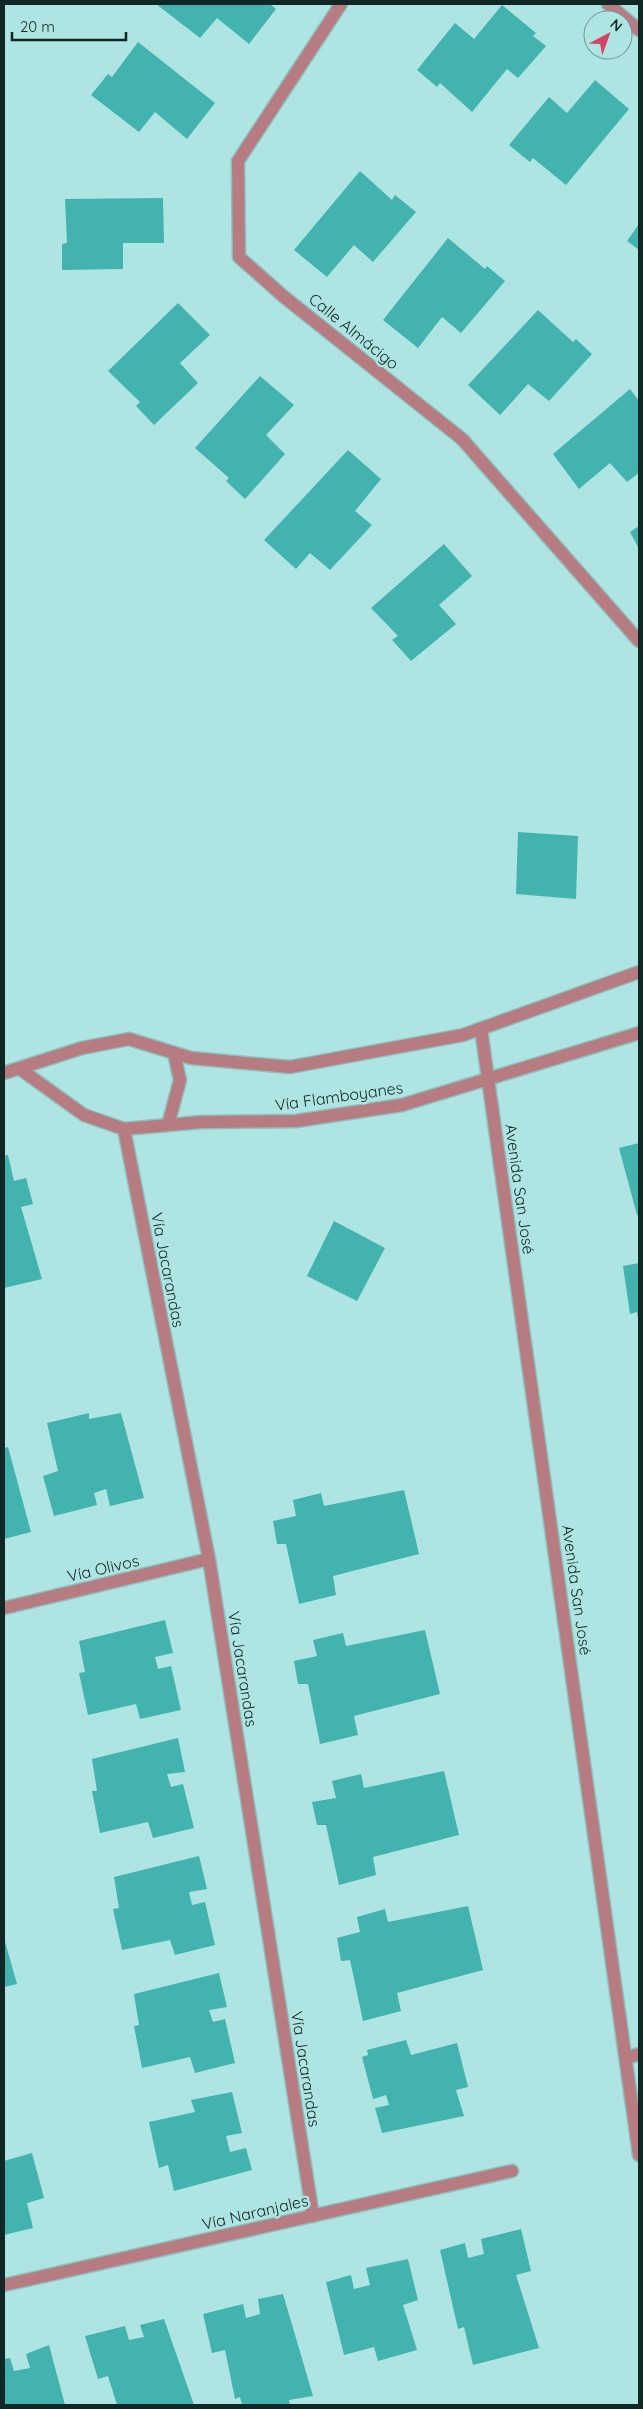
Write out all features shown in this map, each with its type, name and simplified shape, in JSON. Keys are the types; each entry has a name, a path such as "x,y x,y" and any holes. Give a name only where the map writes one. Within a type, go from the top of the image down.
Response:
{"street":[{"name":"Calle Almácigo","path":"341,4 238,161 239,257 284,296 462,439 639,642"},
{"path":"608,4 639,30"},
{"path":"4,1073 82,1048 129,1039 191,1058 290,1067 463,1035 639,972"},
{"name":"Avenida San José","path":"481,1029 639,2155"},
{"name":"Vía Flamboyanes","path":"20,1069 84,1115 124,1129 202,1122 296,1121 402,1105 639,1033"},
{"path":"168,1125 180,1080 174,1053"},
{"name":"Vía Jacarandas","path":"124,1129 209,1560 313,2216"},
{"name":"Vía Olivos","path":"4,1608 209,1560"},
{"path":"626,2058 639,2054"},
{"name":"Vía Naranjales","path":"4,2285 512,2171"}],"building":[{"path":"156,4 270,4 276,9 249,44 217,18 200,38"},
{"path":"502,5 536,33 533,36 546,46 518,78 507,69 472,112 440,83 437,87 417,70 455,23 474,39"},
{"path":"138,42 215,103 187,139 155,112 139,132 91,95 108,74 112,77"},
{"path":"595,80 629,109 566,185 533,158 530,162 509,145 549,97 567,113"},
{"path":"360,171 392,200 395,195 416,212 373,262 354,245 327,277 294,250"},
{"path":"163,198 164,243 123,243 123,269 62,270 62,244 67,243 65,199"},
{"path":"639,224 639,250 627,241"},
{"path":"448,238 485,269 487,266 505,281 461,333 442,317 418,348 383,320"},
{"path":"178,303 210,335 180,363 198,383 154,425 136,406 140,402 108,371"},
{"path":"538,310 573,342 576,339 592,354 549,401 528,384 500,415 468,385"},
{"path":"260,376 294,405 266,435 285,454 245,499 226,481 229,478 195,448"},
{"path":"630,389 639,401 639,473 627,482 610,463 579,489 553,454"},
{"path":"348,450 381,479 355,511 372,525 330,570 310,553 296,569 264,540"},
{"path":"639,526 639,549 630,532"},
{"path":"444,544 472,576 439,605 456,624 411,661 392,640 398,636 371,608"},
{"path":"518,832 578,836 576,899 516,894"},
{"path":"639,1143 639,1215 637,1215 619,1148"},
{"path":"8,1155 14,1181 26,1178 33,1204 21,1207 42,1279 4,1288 4,1156"},
{"path":"334,1221 385,1248 357,1301 307,1276"},
{"path":"639,1263 638,1318 637,1312 630,1314 623,1266"},
{"path":"89,1413 89,1419 121,1413 144,1498 110,1506 106,1489 94,1493 97,1505 54,1516 43,1476 58,1471 47,1423"},
{"path":"8,1447 31,1532 4,1539 4,1448"},
{"path":"404,1490 419,1554 333,1576 336,1595 299,1604 286,1544 277,1544 273,1521 296,1516 293,1500 321,1493 324,1506"},
{"path":"165,1620 173,1653 155,1657 158,1669 171,1666 181,1710 140,1719 136,1704 88,1715 79,1673 85,1672 79,1641"},
{"path":"425,1630 440,1694 354,1716 358,1735 320,1744 308,1684 298,1684 294,1661 317,1656 313,1640 343,1633 346,1646"},
{"path":"178,1738 185,1772 167,1774 171,1787 183,1784 194,1828 153,1838 148,1822 100,1833 92,1791 97,1791 92,1759"},
{"path":"444,1771 459,1835 373,1857 376,1875 339,1885 326,1825 317,1825 312,1802 336,1798 332,1781 361,1774 364,1788"},
{"path":"199,1856 207,1889 189,1892 192,1905 205,1902 215,1945 175,1955 170,1940 122,1950 113,1909 119,1908 114,1877"},
{"path":"468,1906 483,1970 397,1993 401,2011 363,2021 350,1960 341,1961 337,1938 360,1932 357,1917 385,1909 388,1922"},
{"path":"4,1938 17,1984 4,1987"},
{"path":"219,1973 227,2007 209,2010 213,2022 225,2019 235,2063 195,2073 190,2057 142,2068 134,2026 139,2025 134,1994"},
{"path":"406,2040 411,2055 457,2043 468,2087 456,2090 464,2116 382,2133 375,2108 389,2105 386,2095 373,2099 362,2057 368,2055 367,2050"},
{"path":"232,2092 242,2133 226,2136 230,2152 246,2148 252,2170 174,2191 168,2165 159,2168 149,2122 195,2112 191,2100"},
{"path":"32,2153 44,2198 27,2203 33,2228 4,2235 4,2161"},
{"path":"521,2229 531,2271 516,2275 539,2348 473,2365 464,2327 458,2329 440,2250 465,2243 468,2258 484,2254 481,2239"},
{"path":"408,2259 418,2300 403,2305 417,2350 378,2361 374,2347 344,2355 326,2282 351,2275 354,2289 370,2285 366,2268"},
{"path":"283,2294 313,2396 289,2400 290,2405 242,2405 240,2397 235,2399 225,2350 212,2353 203,2314 243,2304 246,2318 260,2314 258,2299"},
{"path":"164,2319 194,2405 117,2405 108,2376 98,2379 85,2336 125,2326 129,2340 144,2337 140,2325"},
{"path":"49,2345 65,2405 4,2405 4,2359 10,2358 14,2371 30,2368 26,2354"}]}
